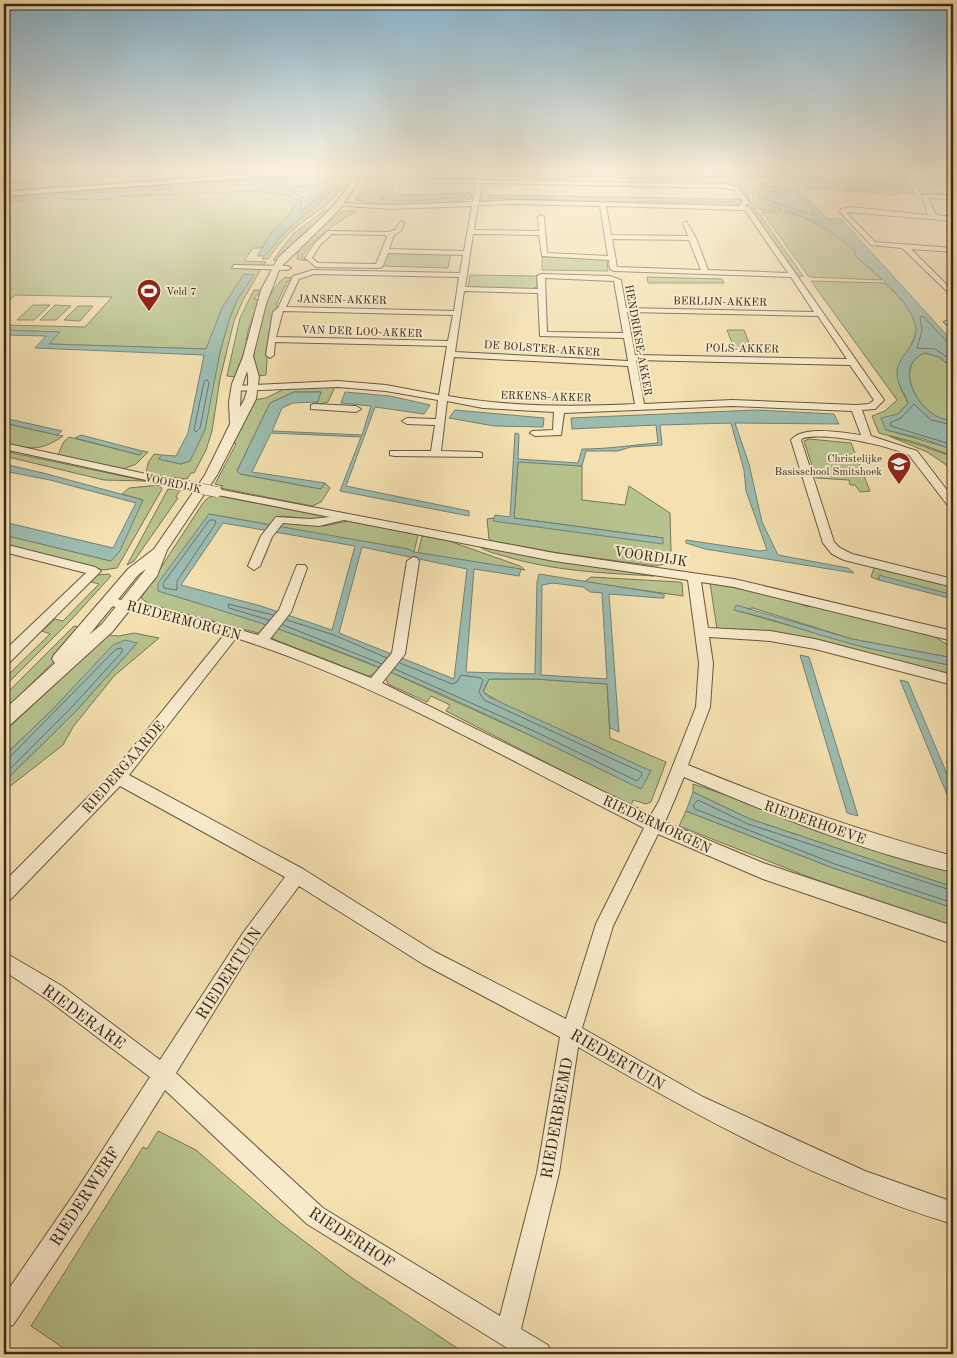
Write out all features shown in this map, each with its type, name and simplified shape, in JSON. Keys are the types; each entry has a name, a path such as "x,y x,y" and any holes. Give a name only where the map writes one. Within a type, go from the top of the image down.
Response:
{"street":[{"path":"236,424 236,389 248,355 257,316 280,261 307,235"},
{"path":"326,235 317,244 308,258 316,265 379,266 390,235"},
{"path":"436,454 443,398 471,235"},
{"path":"542,235 544,255 612,258"},
{"path":"766,235 879,400 872,407 856,408 867,438"},
{"path":"865,235 873,244 953,250"},
{"path":"705,271 693,238 608,237 614,269 705,271 714,274 792,275"},
{"path":"904,246 953,295"},
{"path":"266,294 287,268 295,247"},
{"path":"385,252 468,253"},
{"path":"234,267 287,268"},
{"name":"JANSEN-AKKER","path":"458,313 281,309 296,278 313,272 464,273"},
{"name":"HENDRIKSE-AKKER","path":"542,291 541,276 615,279 640,406"},
{"path":"943,285 953,285"},
{"path":"462,289 542,291 543,334 626,336"},
{"path":"270,355 276,312 281,309"},
{"name":"BERLIJN-AKKER","path":"621,310 819,314"},
{"name":"VAN DER LOO-AKKER","path":"271,339 453,344"},
{"name":"DE BOLSTER-AKKER","path":"451,354 494,355 516,359 631,361"},
{"path":"4,720 35,690 107,628 152,573 160,550 211,475 236,424 251,399 254,377 248,355"},
{"name":"POLS-AKKER","path":"631,361 852,362"},
{"name":"ERKENS-AKKER","path":"236,389 252,388 333,396 386,388 483,405 558,410 732,403 856,408"},
{"path":"314,407 333,396 356,409"},
{"path":"535,433 558,433 558,410"},
{"path":"407,421 440,422"},
{"path":"953,505 913,453 904,448 867,438 808,434 800,436 796,440 829,543 836,550 848,556 953,583"},
{"name":"VOORDIJK","path":"4,446 218,492 554,558 734,583 825,603 953,636"},
{"path":"394,453 478,456"},
{"name":"VOORDIJK","path":"254,566 267,536 280,519 319,523 331,522 342,516"},
{"path":"4,548 95,572 4,659"},
{"path":"35,690 133,572 160,550"},
{"path":"377,681 398,654 413,561"},
{"path":"265,636 285,612 301,568"},
{"path":"654,825 666,804 681,768 703,707 706,662 694,577"},
{"name":"RIEDERMORGEN","path":"108,601 233,633 265,636 308,658 377,681 654,825 803,885 953,935"},
{"path":"702,632 770,636 814,644 953,680"},
{"name":"RIEDERGAARDE","path":"4,894 118,777 233,633"},
{"name":"RIEDERHOEVE","path":"681,768 761,803 852,836 953,864"},
{"name":"RIEDERTUIN","path":"118,777 297,875 429,958 571,1032 696,1104 862,1181 953,1213"},
{"name":"RIEDERBEEMD","path":"507,1334 548,1173 571,1032 606,924 654,825"},
{"name":"RIEDERTUIN","path":"162,1074 249,938 297,875"},
{"name":"RIEDERARE","path":"4,961 55,993 162,1074"},
{"name":"RIEDERWERF","path":"4,1316 82,1202 162,1074"},
{"name":"RIEDERHOF","path":"162,1074 315,1216 540,1354"}],"green space":[{"path":"4,235 272,235 262,248 253,248 244,261 266,262 263,266 241,265 238,268 261,269 243,300 234,321 220,379 212,431 206,450 194,473 191,473 187,479 146,474 148,463 154,454 162,455 159,459 181,464 190,461 229,320 237,300 253,275 244,275 222,308 207,349 49,344 59,332 4,330 4,325 85,327 112,297 15,295 4,306"},
{"path":"282,235 288,235 268,259 262,259"},
{"path":"292,235 301,235 284,255 277,260 273,260"},
{"path":"311,235 321,235 302,256 306,261 297,259 298,251"},
{"path":"768,235 774,235 803,276 796,277"},
{"path":"779,235 837,235 857,252 854,255 882,280 809,277"},
{"path":"387,254 451,254 448,268 383,266"},
{"path":"542,257 607,259 608,271 542,270"},
{"path":"470,275 537,276 537,287 531,289 468,288"},
{"path":"285,277 293,278 287,282 276,305 279,308 275,311 269,332 266,375 258,376 254,361 257,327 265,304"},
{"path":"647,277 722,279 724,283 648,283"},
{"path":"811,281 885,283 906,305 914,318 917,330 910,348 901,360 900,387 908,403 898,414 881,419 887,430 946,447 953,450 953,456 918,443 879,433 872,416 885,411 897,400"},
{"path":"254,290 262,290 254,299 259,300 248,331 243,362 236,377 227,376 240,318"},
{"path":"33,305 50,305 34,320 17,320"},
{"path":"55,305 71,306 56,320 40,320"},
{"path":"78,306 93,306 80,321 64,320"},
{"path":"727,330 744,330 751,348 734,348"},
{"path":"925,353 939,357 953,368 953,420 942,419 931,413 921,404 914,392 910,381 910,369 915,360"},
{"path":"332,386 334,389 328,402 315,405 321,392 294,392 270,403 237,471 240,474 321,489 325,483 330,488 321,502 312,506 220,488 223,486 215,484 236,444 233,443 253,400 266,398 288,387"},
{"path":"4,423 63,436 41,447 28,448 13,445 4,443"},
{"path":"889,436 953,457 953,473 945,464 927,452"},
{"path":"69,437 140,455 142,451 148,452 136,464 123,469 58,455 63,443"},
{"path":"809,439 851,443 870,491 860,492 855,485 850,485 849,480 816,478 804,441"},
{"path":"4,451 146,481 104,480 4,456"},
{"path":"518,461 582,466 582,500 625,505 629,486 670,513 671,550 668,563 656,566 564,554 489,539 487,519 493,518 494,521 663,538 514,518"},
{"path":"160,485 162,489 117,568 104,570 4,545 4,535 111,561 143,500 122,494 129,488"},
{"path":"168,489 180,490 176,497 178,498 134,561 127,565"},
{"path":"219,496 333,518 317,520 283,516 276,518 270,525 209,514 159,591 270,625 263,633 149,604 141,598 203,503 209,497"},
{"path":"284,521 324,526 348,521 418,535 414,552 408,549 276,527"},
{"path":"422,536 449,541 520,566 525,570 418,553"},
{"path":"480,547 654,576 616,574 541,565 494,553"},
{"path":"877,567 953,586 953,595 879,576 879,580 871,577 874,568"},
{"path":"109,574 111,576 71,620 4,687 4,675 7,676 50,634 42,631 55,619 63,621 99,584 91,582 97,575"},
{"path":"591,577 679,582 682,583 683,596 584,582"},
{"path":"710,583 778,596 808,607 812,603 930,634 953,648 953,658 852,639 753,608 735,610 864,647 953,666 953,675 843,648 717,629"},
{"path":"74,626 80,627 60,655 4,712 4,696"},
{"path":"277,628 380,668 375,674 368,676 273,639 271,636"},
{"path":"134,633 159,638 114,676 73,727 63,745 4,791 4,782 76,711 137,643 51,711 4,756 4,732 108,635 119,636"},
{"path":"390,672 641,788 483,692 489,679 535,679 607,684 610,738 666,762 651,802 646,804 633,800 631,806 446,711 450,705 431,696 427,702 388,684 385,677"},
{"path":"693,784 953,870 953,887 750,819 693,792"},
{"path":"686,811 833,868 953,908 953,926 814,879 679,826"},
{"path":"158,1131 196,1150 278,1221 352,1278 466,1354 72,1354 31,1326 143,1147 147,1149"}],"water":[{"path":"270,235 282,235 265,256 257,256"},
{"path":"835,235 856,235 953,342 953,368 939,357 925,353 915,360 910,369 910,381 921,404 931,413 942,419 953,420 953,450 924,439 886,430 881,418 898,414 908,403 898,382 897,369 901,359 913,342 915,326 912,315 895,292 873,270 854,255 856,252"},
{"path":"244,274 254,275 237,300 229,320 220,352 205,430 190,461 181,464 158,459 162,455 176,456 188,433 204,355 35,348 46,336 4,335 4,330 60,332 49,344 206,349 222,308"},
{"path":"294,392 321,392 318,402 293,403 282,408 272,431 362,435 371,406 341,403 345,392 390,396 430,405 424,414 375,407 346,486 469,511 469,516 340,491 361,437 271,433 252,472 325,483 321,489 240,474 237,471 270,403"},
{"path":"455,410 544,418 543,427 494,426 449,418"},
{"path":"756,410 834,414 839,424 735,423 749,464 762,522 778,555 848,568 854,573 705,549 686,543 686,540 760,551 767,550 746,491 744,470 731,423 660,425 662,445 631,447 618,451 586,451 582,466 518,462 514,518 663,538 663,544 493,521 495,515 510,517 515,433 519,434 518,459 578,463 582,449 658,443 656,425 572,429 571,418"},
{"path":"4,418 62,431 57,435 4,423"},
{"path":"81,435 142,451 140,455 75,438"},
{"path":"4,464 143,500 120,551 111,561 4,535 4,522 113,548 136,503 50,480 4,471"},
{"path":"209,514 408,549 414,552 521,569 519,576 474,569 466,672 535,674 537,582 539,574 664,594 664,598 609,594 619,732 610,728 607,684 535,679 489,679 483,691 487,696 651,771 641,789 402,677 300,637 158,591 158,583","holes":["223,523 355,546 332,630 261,606 181,585","362,547 467,569 454,679 339,633","553,583 583,587 590,592 602,593 607,679 541,675 542,585"]},
{"path":"879,575 953,595 953,599 879,580"},
{"path":"736,605 852,639 953,658 953,666 847,643 767,618 734,610"},
{"path":"125,640 137,643 76,711 4,782 4,756 51,711 113,645"},
{"path":"800,655 809,657 858,816 847,813"},
{"path":"900,680 908,682 953,788 953,809"},
{"path":"693,792 750,819 953,887 953,908 833,868 686,811"}],"place":[{"name":"Veld 7","path":"149,312"},
{"name":"Christelijke Basisschool Smitshoek","path":"899,485"}]}
